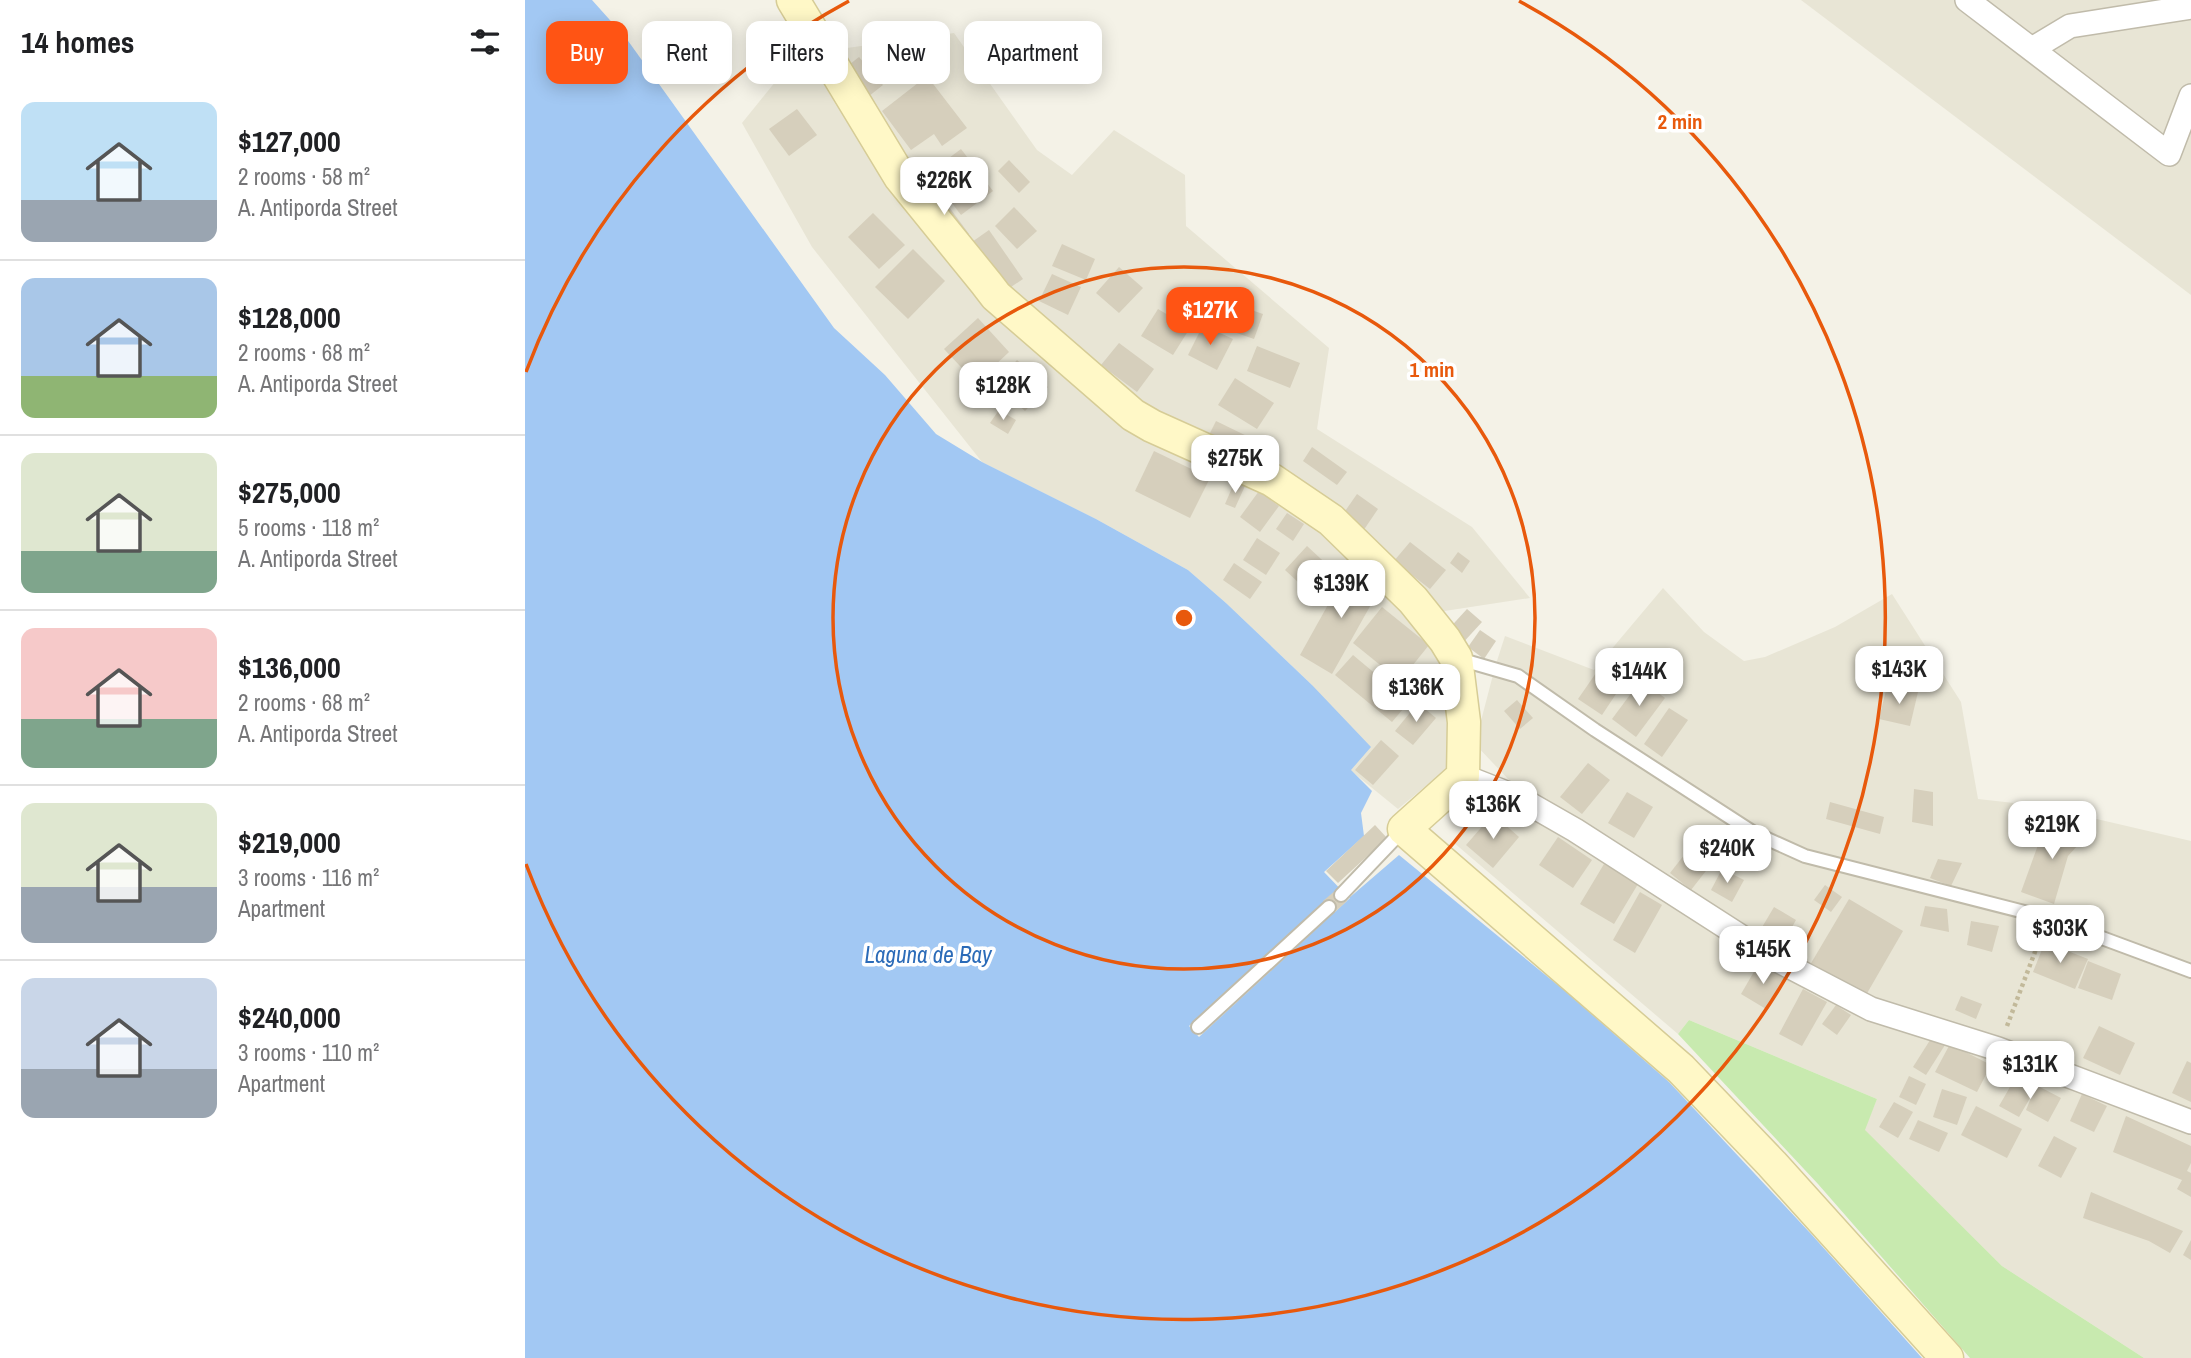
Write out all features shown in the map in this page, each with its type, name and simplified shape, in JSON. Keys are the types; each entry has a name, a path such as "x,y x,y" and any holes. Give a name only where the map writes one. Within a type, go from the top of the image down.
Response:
{"street":[{"path":"793,0 899,177 996,296 1133,415 1272,480 1331,520 1413,600 1456,658 1464,722 1463,776 1404,829 1681,1069 1772,1164 1947,1358"},
{"path":"1967,0 2169,154 2191,96"},
{"path":"2032,49 2070,26 2191,7"},
{"path":"1463,776 1519,798 1564,823 1779,961 1871,1009 1998,1049 2191,1122"}],"lane":[{"path":"1456,658 1518,676 1595,730 1754,833 1805,856 2048,918 2191,971"},
{"path":"1341,895 1404,829"},
{"path":"1198,1027 1329,907"}],"path":[{"path":"1998,1049 2048,918"}],"shaded area":[{"path":"1801,0 2191,0 2191,295"},
{"path":"954,33 964,47 964,84 990,84 1037,150 1072,175 1114,130 1185,175 1186,226 1329,348 1317,429 1472,527 1530,598 1412,616 1444,665 1452,725 1450,766 1398,809 1350,770 1312,685 1188,570 1096,519 982,462 812,247 742,123 774,84 848,84 848,48 862,46 862,84 950,84 950,34"},
{"path":"1663,588 1704,632 1744,661 1765,657 1835,627 1892,594 1961,702 1978,799 2041,806 2191,841 2191,1358 2144,1358 2002,1266 1864,1130 1877,1099 1689,1020 1678,1034 1453,842 1509,780 1475,744 1505,636 1594,670"}],"green space":[{"path":"1689,1020 1877,1099 1865,1130 2002,1266 2144,1358 1970,1358 1818,1184 1678,1034"}],"water":[{"name":"Laguna de Bay","path":"525,0 592,0 611,21 546,21 546,84 628,84 628,41 642,60 642,84 659,84 834,328 885,375 936,434 982,462 1096,519 1188,570 1312,685 1371,747 1351,770 1372,791 1361,813 1364,836 1324,872 1349,898 1399,855 1565,991 1669,1082 1922,1358 525,1358"}],"pier":[{"path":"1340,888 1350,898 1199,1037 1189,1026"}],"building":[{"path":"859,57 862,60 862,84 883,85 864,100 848,81 848,66"},
{"path":"917,84 933,84 967,128 942,146 934,134 911,150 882,111"},
{"path":"797,109 817,135 789,156 769,129"},
{"path":"961,149 993,191 961,215 929,173"},
{"path":"1009,160 1030,182 1019,193 998,171"},
{"path":"935,188 969,234 953,246 919,199"},
{"path":"1014,207 1037,231 1017,249 995,226"},
{"path":"873,213 905,245 879,269 848,237"},
{"path":"989,230 1023,279 996,297 962,249"},
{"path":"1062,244 1095,259 1086,280 1052,266"},
{"path":"913,249 945,281 908,319 875,287"},
{"path":"1119,267 1143,288 1119,313 1096,293"},
{"path":"1052,274 1081,287 1068,315 1039,301"},
{"path":"1220,299 1263,314 1254,339 1211,324"},
{"path":"1158,309 1190,328 1173,355 1141,336"},
{"path":"978,318 1009,352 976,383 944,349"},
{"path":"1203,325 1233,339 1217,370 1188,355"},
{"path":"1119,343 1154,369 1137,392 1101,365"},
{"path":"1257,346 1300,363 1290,388 1247,371"},
{"path":"1017,360 1048,387 1025,411 995,384"},
{"path":"1235,378 1274,403 1257,429 1218,405"},
{"path":"999,410 1016,420 1008,434 990,423"},
{"path":"1216,421 1253,439 1244,457 1207,439"},
{"path":"1312,447 1347,472 1337,485 1303,461"},
{"path":"1154,451 1210,478 1190,518 1135,491"},
{"path":"1235,481 1245,486 1235,508 1225,504"},
{"path":"1259,491 1279,506 1260,532 1240,517"},
{"path":"1357,494 1378,509 1363,531 1341,517"},
{"path":"1287,513 1304,524 1293,541 1276,529"},
{"path":"1257,538 1280,553 1266,575 1243,560"},
{"path":"1410,542 1446,570 1430,589 1394,561"},
{"path":"1307,546 1335,572 1312,595 1285,570"},
{"path":"1458,552 1470,561 1462,573 1450,563"},
{"path":"1234,563 1262,582 1250,599 1223,580"},
{"path":"1349,567 1382,585 1332,674 1300,655"},
{"path":"1382,607 1429,645 1400,681 1353,643"},
{"path":"1467,609 1482,622 1460,646 1445,633"},
{"path":"1480,630 1496,641 1484,659 1468,647"},
{"path":"1621,649 1645,664 1632,687 1608,672"},
{"path":"1353,655 1409,702 1392,722 1335,675"},
{"path":"1596,673 1620,688 1602,715 1578,699"},
{"path":"1641,680 1665,698 1636,737 1612,719"},
{"path":"1887,686 1918,692 1910,726 1879,719"},
{"path":"1517,700 1533,718 1520,729 1504,711"},
{"path":"1418,703 1436,718 1413,745 1395,731"},
{"path":"1669,708 1688,720 1662,757 1644,744"},
{"path":"1381,740 1399,756 1373,785 1355,770"},
{"path":"1588,763 1610,780 1582,814 1560,797"},
{"path":"1914,789 1933,792 1933,826 1912,822"},
{"path":"1627,792 1653,807 1634,838 1608,823"},
{"path":"1830,802 1884,817 1880,834 1826,819"},
{"path":"1493,814 1519,837 1493,868 1466,845"},
{"path":"2059,819 2090,832 2068,856 2054,904 2021,892 2038,845"},
{"path":"1375,825 1387,838 1338,883 1326,871"},
{"path":"1558,837 1592,860 1573,888 1539,865"},
{"path":"1695,841 1716,858 1691,890 1670,873"},
{"path":"1938,859 1962,863 1951,886 1930,878"},
{"path":"1604,864 1638,884 1614,924 1580,904"},
{"path":"1722,869 1744,880 1732,902 1711,890"},
{"path":"1825,885 1842,897 1831,912 1814,900"},
{"path":"1336,890 1347,901 1334,913 1323,901"},
{"path":"1640,892 1662,905 1635,953 1613,940"},
{"path":"1849,899 1903,931 1862,1002 1807,970"},
{"path":"1925,906 1947,909 1949,932 1920,926"},
{"path":"1774,907 1796,920 1781,947 1758,934"},
{"path":"1971,921 1999,926 1992,952 1967,945"},
{"path":"2045,942 2088,959 2075,989 2033,972"},
{"path":"2088,961 2121,974 2112,1000 2078,988"},
{"path":"1759,963 1785,979 1766,1009 1741,994"},
{"path":"1803,989 1827,1002 1802,1046 1779,1034"},
{"path":"1961,996 1982,1004 1976,1019 1955,1010"},
{"path":"1836,1005 1851,1015 1837,1035 1822,1024"},
{"path":"2099,1026 2135,1043 2120,1075 2083,1058"},
{"path":"1932,1037 1945,1045 1926,1075 1913,1067"},
{"path":"1950,1044 1991,1065 1977,1092 1935,1072"},
{"path":"2187,1061 2191,1063 2191,1102 2172,1093"},
{"path":"1909,1076 1926,1084 1916,1105 1899,1097"},
{"path":"2014,1080 2034,1092 2038,1086 2061,1098 2048,1122 2026,1110 2033,1093 2019,1117 1999,1106"},
{"path":"1942,1089 1967,1097 1957,1125 1933,1117"},
{"path":"2082,1094 2107,1106 2094,1132 2070,1121"},
{"path":"1894,1102 1913,1112 1898,1138 1879,1127"},
{"path":"1976,1106 2022,1129 2007,1158 1961,1135"},
{"path":"2126,1116 2191,1146 2191,1163 2187,1171 2191,1173 2191,1197 2177,1189 2182,1180 2113,1152"},
{"path":"1918,1120 1948,1133 1939,1152 1909,1139"},
{"path":"2054,1136 2077,1148 2061,1178 2038,1166"},
{"path":"2091,1192 2183,1231 2170,1253 2149,1241 2083,1218"},
{"path":"2191,1240 2191,1260 2183,1255"}]}
